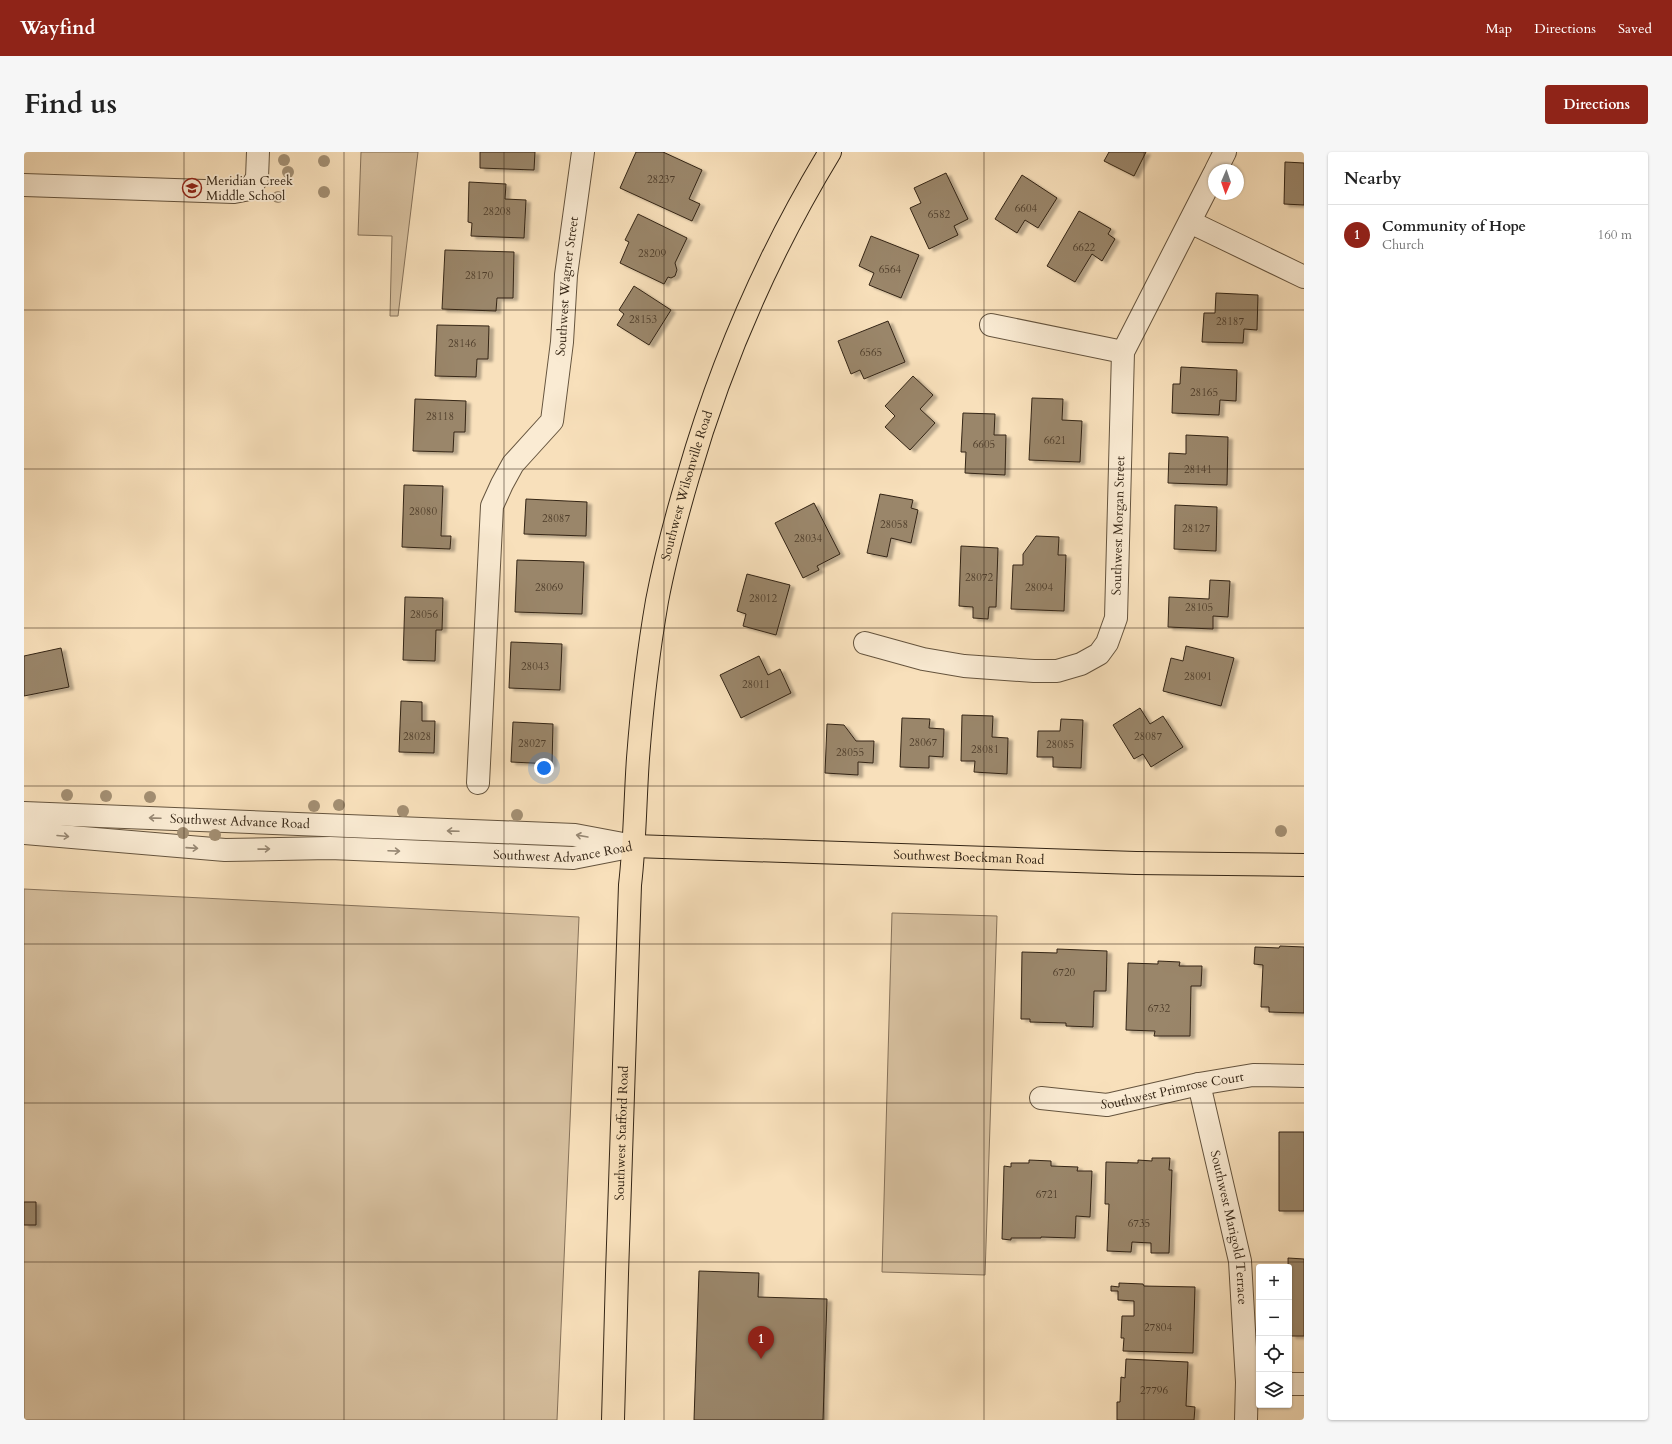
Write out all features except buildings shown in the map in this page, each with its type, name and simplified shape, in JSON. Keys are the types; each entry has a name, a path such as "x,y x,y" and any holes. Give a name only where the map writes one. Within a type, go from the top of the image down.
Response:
{"main road":[{"name":"Southwest Wilsonville Road","path":"634,846 636,791 645,685 658,595 677,514 707,413 741,324 785,231 830,152"},
{"name":"Southwest Boeckman Road","path":"634,846 1136,863 1304,865"},
{"name":"Southwest Stafford Road","path":"613,1420 630,885 634,846"}],"street":[{"path":"24,185 234,192 250,188 257,178 258,152"},
{"name":"Southwest Wagner Street","path":"478,783 492,506 513,464 552,421 562,342 566,275 583,152"},
{"path":"1219,164 1225,152"},
{"name":"Southwest Morgan Street","path":"865,643 923,659 964,666 1034,671 1057,671 1081,664 1099,654 1107,644 1116,618 1123,352 1208,186"},
{"path":"1190,222 1304,277"},
{"path":"991,325 1123,352"},
{"name":"Southwest Advance Road","path":"24,813 575,835 634,846"},
{"name":"Southwest Advance Road","path":"24,833 225,850 330,848 573,858 634,846"},
{"name":"Southwest Primrose Court","path":"1041,1098 1107,1106 1200,1084 1253,1074 1304,1076"},
{"name":"Southwest Marigold Terrace","path":"1200,1084 1240,1261 1253,1382 1246,1420"},
{"path":"1292,1384 1304,1384"}],"shaded area":[{"path":"361,152 418,152 398,316 390,316 392,236 358,235"},
{"path":"24,889 579,917 557,1420 24,1420"},
{"path":"892,913 997,916 985,1275 882,1272"}],"place":[{"name":"Meridian Creek Middle School","path":"192,188"},
{"name":"Community of Hope","path":"761,1359"}]}
